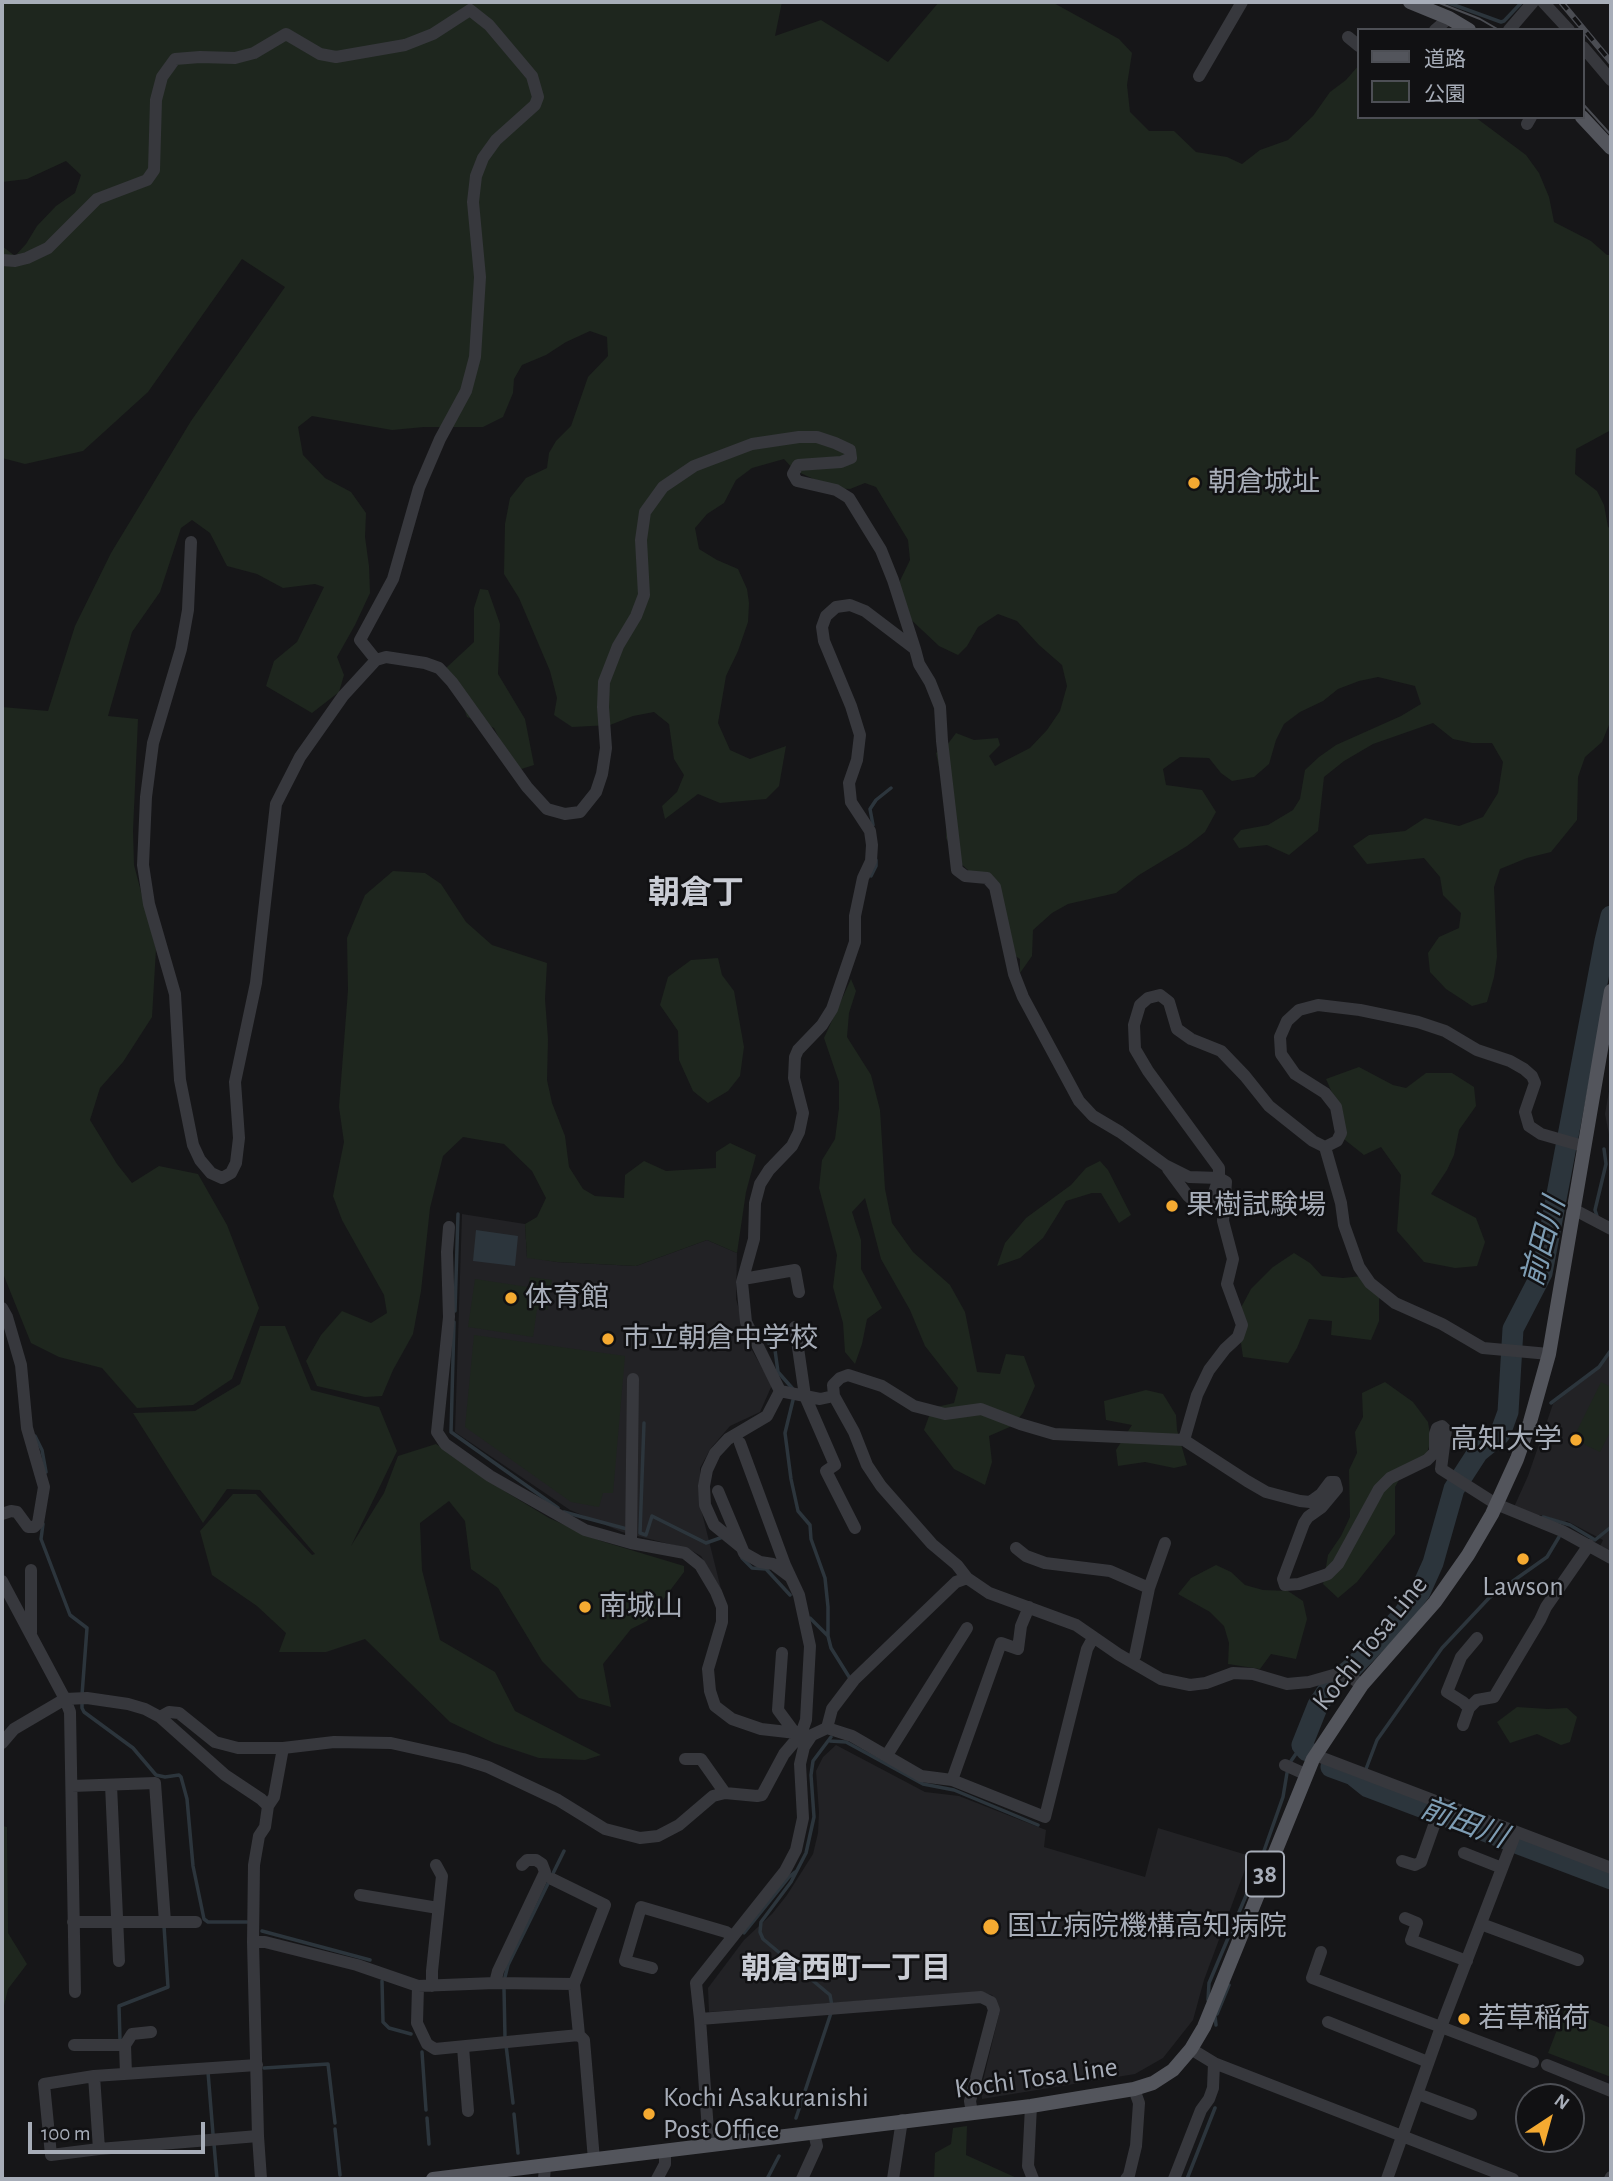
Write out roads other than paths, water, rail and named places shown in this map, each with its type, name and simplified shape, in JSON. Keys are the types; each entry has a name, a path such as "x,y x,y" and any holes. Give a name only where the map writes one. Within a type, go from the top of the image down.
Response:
{"main road":[{"path":"1410,2 1428,5 1466,28"},
{"path":"1584,119 1611,148"},
{"name":"Kochi Tosa Line","path":"433,2179 545,2173 594,2160 665,2150 1031,2106 1134,2089 1153,2083 1173,2070 1191,2049 1204,2027 1295,1769 1315,1755 1349,1678 1435,1602 1468,1555 1496,1504 1525,1438 1549,1354 1573,1209 1572,1143 1611,991"}],"street":[{"path":"1199,76 1242,2"},
{"path":"1511,28 1533,2"},
{"path":"1544,2 1567,28"},
{"path":"2,260 27,258 48,248 97,199 147,180 154,170 156,100 162,77 175,59 235,58 254,53 285,34 320,54 336,57 405,45 433,34 470,10 489,25 532,76 538,97 535,105 496,140 483,158 476,176 473,202 480,278 475,357 466,391 440,439 419,488 393,579 360,640 376,660"},
{"path":"1437,28 1449,18"},
{"path":"1348,37 1358,45"},
{"path":"1585,49 1611,80"},
{"path":"191,542 188,610 181,649 153,743 146,797 143,865 149,904 176,994 180,1080 193,1145 200,1160 211,1173 222,1178 231,1174 236,1163 239,1138 234,1082 256,984 276,804 299,757 343,696 376,660 386,657 439,668 452,682 527,787 547,809 565,814 580,812 596,792 602,774 606,748 604,682 618,646 636,616 644,595 641,540 645,512 663,487 694,466 752,444 817,437 850,450 850,458 841,462 798,465 793,474 797,481 836,490 849,498 881,550 919,664 940,707 957,870 965,876 987,878 995,887 1014,974 1023,997 1079,1101 1093,1116 1120,1132 1165,1166 1189,1177 1219,1178 1226,1182 1223,1220 1233,1259 1227,1284 1242,1325 1238,1338 1225,1349 1209,1370 1197,1395 1184,1440"},
{"path":"780,1391 746,1322 742,1302 743,1279 754,1239 755,1203 760,1184 768,1170 792,1146 801,1122 803,1113 794,1078 794,1057 832,1009 855,942 855,916 863,878 871,861 872,845 870,831 851,802 849,783 857,760 860,735 824,640 822,627 826,616 836,607 849,605 865,611 915,649"},
{"path":"1165,1166 1188,1196 1202,1208 1209,1206 1219,1178 1219,1168 1155,1081 1135,1049 1134,1025 1140,1005 1148,998 1160,995 1169,1002 1177,1029 1191,1039 1221,1051 1269,1106 1313,1141 1325,1147 1341,1203 1344,1226 1359,1267 1370,1283 1395,1303 1442,1324 1483,1348 1549,1354"},
{"path":"1325,1147 1337,1141 1341,1133 1336,1107 1325,1093 1295,1074 1281,1054 1280,1037 1287,1021 1299,1010 1318,1005 1360,1010 1418,1022 1445,1031 1478,1050 1510,1060 1524,1069 1535,1083 1525,1112 1529,1126 1541,1135 1572,1143"},
{"path":"1573,1209 1611,1229"},
{"path":"449,1227 449,1317 437,1432 445,1444 490,1476 558,1517 585,1530 631,1543 685,1553 700,1565 716,1591 722,1607 722,1622 708,1669 710,1691 715,1706 732,1719 761,1728 803,1734 827,1728 852,1736 921,1776 952,1780 1045,1816 1087,1649 1093,1638"},
{"path":"743,1279 796,1270 799,1292"},
{"path":"2,1308 21,1365 27,1428 44,1487 38,1524 34,1527 28,1527 17,1512 2,1514"},
{"path":"795,1327 805,1396 835,1465 826,1471 855,1528"},
{"path":"1349,1678 1287,1684 1253,1674 1233,1673 1206,1683 1190,1685 1152,1676 1076,1625 989,1593 967,1578 957,1565 932,1544 881,1486 867,1465 854,1432 834,1396 833,1385 840,1378 848,1376 882,1386 914,1406 945,1414 981,1409 1054,1434 1184,1440 1266,1492 1300,1501 1310,1502 1321,1494 1330,1482 1335,1482 1337,1489 1304,1523 1283,1579 1285,1585 1299,1584 1328,1574 1338,1564 1379,1489 1390,1478 1427,1460 1435,1452 1437,1428 1442,1426 1446,1430 1441,1469 1496,1504 1562,1531 1611,1558"},
{"path":"631,1543 634,1379"},
{"path":"780,1391 820,1399 834,1396"},
{"path":"741,1547 714,1525 705,1505 707,1470 715,1454 728,1439 767,1416 780,1391"},
{"path":"709,2145 696,1983 785,1871 796,1850 803,1818 800,1764 804,1747 810,1646 799,1595 740,1443"},
{"path":"718,1491 744,1553 760,1562 773,1564 791,1577"},
{"path":"1135,1656 1149,1588 1165,1543"},
{"path":"1463,1725 1469,1708 1477,1700 1494,1698 1545,1607 1589,1545"},
{"path":"1016,1548 1026,1556 1045,1563 1110,1571 1149,1588"},
{"path":"31,1570 31,1635"},
{"path":"827,1728 832,1709 854,1680 956,1582 967,1578"},
{"path":"2,1581 31,1635 77,1698"},
{"path":"952,1780 1002,1643 1018,1649 1021,1626 1029,1607"},
{"path":"887,1755 967,1628"},
{"path":"1469,1708 1447,1692 1461,1657 1477,1638"},
{"path":"782,1653 778,1710 803,1734"},
{"path":"1118,1654 1135,1656 1150,1670 1152,1676"},
{"path":"75,1992 70,1712 77,1698"},
{"path":"2,1743 14,1729 77,1698 128,1704 160,1717 225,1775 268,1806"},
{"path":"160,1717 169,1712 179,1713 215,1742 239,1748 283,1748 334,1742 391,1743 463,1759 558,1800 605,1829 640,1838 658,1836 679,1825 713,1796 726,1793 762,1795 784,1754 803,1734"},
{"path":"261,2179 253,1942 254,1865 259,1836 265,1828 268,1806 274,1797 283,1748"},
{"path":"1315,1755 1513,1840 1611,1868"},
{"path":"684,1759 702,1759 726,1793"},
{"path":"72,1786 155,1783 165,1922"},
{"path":"111,1785 120,1961"},
{"path":"1402,1861 1415,1865 1421,1862 1440,1810"},
{"path":"1387,2179 1441,2027 1513,1840"},
{"path":"1464,1853 1502,1868"},
{"path":"495,1983 498,1970 545,1872 542,1864 536,1860 527,1860 522,1865"},
{"path":"432,1986 442,1876 436,1865"},
{"path":"552,1879 605,1905 574,1984 579,2035 584,2040 594,2160"},
{"path":"360,1895 438,1908"},
{"path":"652,1968 625,1961 641,1907 732,1936"},
{"path":"1405,1918 1417,1923 1411,1940 1467,1961"},
{"path":"73,1922 196,1922"},
{"path":"1481,1924 1578,1960"},
{"path":"253,1942 265,1942 357,1965 418,1986 574,1984"},
{"path":"1321,1952 1312,1978 1533,2062"},
{"path":"418,1986 418,2023 427,2044 435,2049 579,2035"},
{"path":"700,2019 981,1997 991,2002 994,2010 970,2101 972,2113"},
{"path":"1328,2022 1428,2062"},
{"path":"126,2074 125,2045 132,2034 151,2032"},
{"path":"74,2045 125,2045"},
{"path":"463,2047 468,2111"},
{"path":"1191,2049 1214,2063 1511,2179"},
{"path":"1174,2179 1201,2110 1213,2088 1214,2063"},
{"path":"257,2064 94,2076 44,2084 51,2155 258,2136"},
{"path":"1547,2065 1611,2091"},
{"path":"94,2076 99,2149"},
{"path":"1126,2179 1136,2146 1139,2103 1134,2089"},
{"path":"1418,2094 1471,2114"},
{"path":"1031,2106 1028,2166 1033,2179"},
{"path":"893,2179 902,2120"},
{"path":"802,2179 817,2146 814,2133"},
{"path":"657,2179 665,2164 665,2150"}],"waterway":[{"path":"1446,2 1501,22 1522,2"},
{"path":"873,825 870,809 876,800 891,788"},
{"path":"871,876 876,860"},
{"name":"前田川","path":"1307,1751 1302,1745 1318,1705 1332,1684 1352,1668 1401,1617 1420,1592 1433,1563 1454,1489 1478,1452 1500,1434 1508,1412 1513,1329 1542,1273 1611,916"},
{"path":"1597,1216 1595,1210 1606,1164 1604,1149"},
{"path":"455,1311 458,1214"},
{"path":"454,1322 451,1432 558,1508"},
{"path":"765,1339 775,1350 778,1372 793,1389"},
{"path":"1551,1403 1599,1367 1611,1350"},
{"path":"794,1396 785,1433 791,1479 798,1511 810,1525 811,1539 825,1578 831,1648 851,1680"},
{"path":"644,1423 640,1533 646,1535 652,1516 706,1543 723,1537"},
{"path":"35,1436 42,1450 46,1472"},
{"path":"564,1512 627,1529"},
{"path":"1543,1517 1570,1525 1595,1540 1611,1527"},
{"path":"43,1524 41,1539 70,1615 87,1628 82,1695"},
{"path":"1366,1769 1377,1740 1442,1648 1489,1598 1547,1557 1559,1537"},
{"path":"742,1558 752,1568 766,1569 790,1595"},
{"path":"810,1618 828,1636"},
{"path":"82,1703 84,1712 133,1748 156,1775 181,1777 187,1799 193,1866 204,1919 208,1922 247,1922"},
{"path":"831,1737 813,1761 811,1775 814,1817 806,1853 791,1882 761,1922 760,1932 763,1939 830,1995 832,2006"},
{"path":"830,1741 846,1742 923,1784 954,1790 1038,1825"},
{"path":"1208,2000 1209,1983 1259,1865 1283,1797 1291,1761 1302,1745"},
{"name":"前田川","path":"1331,1767 1353,1775 1368,1787 1611,1879"},
{"path":"505,1977 508,1965 564,1851"},
{"path":"744,1933 795,1872"},
{"path":"120,2040 119,2006 168,1987 164,1926"},
{"path":"262,1931 370,1960"},
{"path":"382,1981 383,2022 389,2028 411,2034"},
{"path":"1217,2014 1229,1985"},
{"path":"504,1988 505,2038"},
{"path":"796,2118 831,2013"},
{"path":"1215,2016 1216,2025"},
{"path":"506,2045 513,2103"},
{"path":"422,2052 426,2110"},
{"path":"264,2068 328,2064 335,2123"},
{"path":"208,2072 213,2134"},
{"path":"1187,2179 1215,2108"},
{"path":"514,2114 518,2153"},
{"path":"427,2118 429,2144"},
{"path":"335,2129 340,2175"},
{"path":"214,2144 217,2179"},
{"path":"767,2179 779,2156"}],"tram line":[{"path":"1437,2 1496,28"},
{"path":"1585,106 1611,135"}],"railway":[{"path":"1561,2 1583,28"},
{"path":"1585,31 1611,62"}],"place":[{"name":"朝倉城址","path":"1194,483"},
{"name":"果樹試験場","path":"1172,1206"},
{"name":"体育館","path":"511,1298"},
{"name":"市立朝倉中学校","path":"608,1339"},
{"name":"高知大学","path":"1576,1440"},
{"name":"Lawson","path":"1523,1559"},
{"name":"南城山","path":"585,1607"},
{"name":"国立病院機構高知病院","path":"991,1927"},
{"name":"若草稲荷","path":"1464,2019"},
{"name":"Kochi Asakuranishi Post Office","path":"649,2114"}],"district":[{"name":"朝倉丁","path":"696,893"},
{"name":"朝倉西町一丁目","path":"846,1969"}]}
